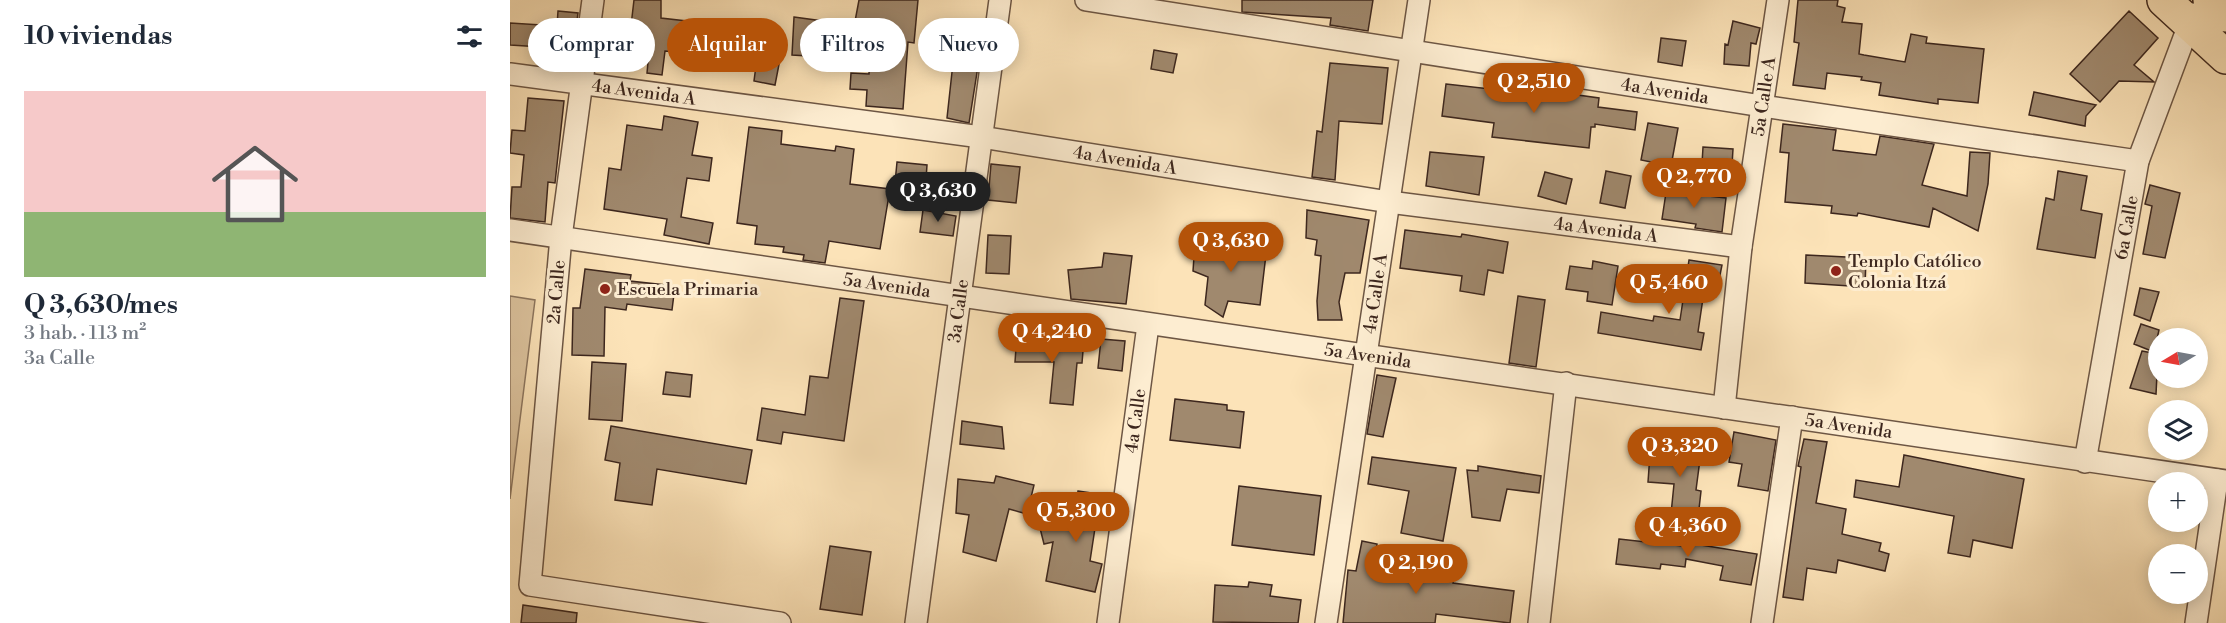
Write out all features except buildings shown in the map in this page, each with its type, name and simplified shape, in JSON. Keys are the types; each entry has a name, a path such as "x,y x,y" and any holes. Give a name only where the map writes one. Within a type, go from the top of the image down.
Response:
{"main road":[{"path":"2164,0 2226,15"},
{"path":"2200,8 2226,57"}],"street":[{"name":"2a Calle","path":"593,0 561,237 530,585 780,623"},
{"name":"3a Calle","path":"916,623 958,293 1000,0"},
{"name":"4a Avenida","path":"1086,0 1762,106 2138,161"},
{"name":"4a Calle A","path":"1326,623 1419,0"},
{"name":"5a Calle A","path":"1724,408 1741,247 1778,0"},
{"name":"6a Calle","path":"2085,462 2138,161 2200,8"},
{"name":"4a Avenida A","path":"510,74 981,137 1389,202 1741,247"},
{"name":"5a Avenida","path":"510,230 958,293 1148,325 1566,383 2085,462 2222,480"},
{"name":"4a Calle","path":"1108,623 1148,325"},
{"path":"1539,623 1566,383"},
{"path":"1762,623 1792,417"},
{"path":"2196,623 2222,480"}],"shaded area":[{"path":"510,296 535,300 510,499"}],"place":[{"name":"Templo Católico Colonia Itzá","path":"1836,271"},
{"name":"Escuela Primaria","path":"605,289"}]}
